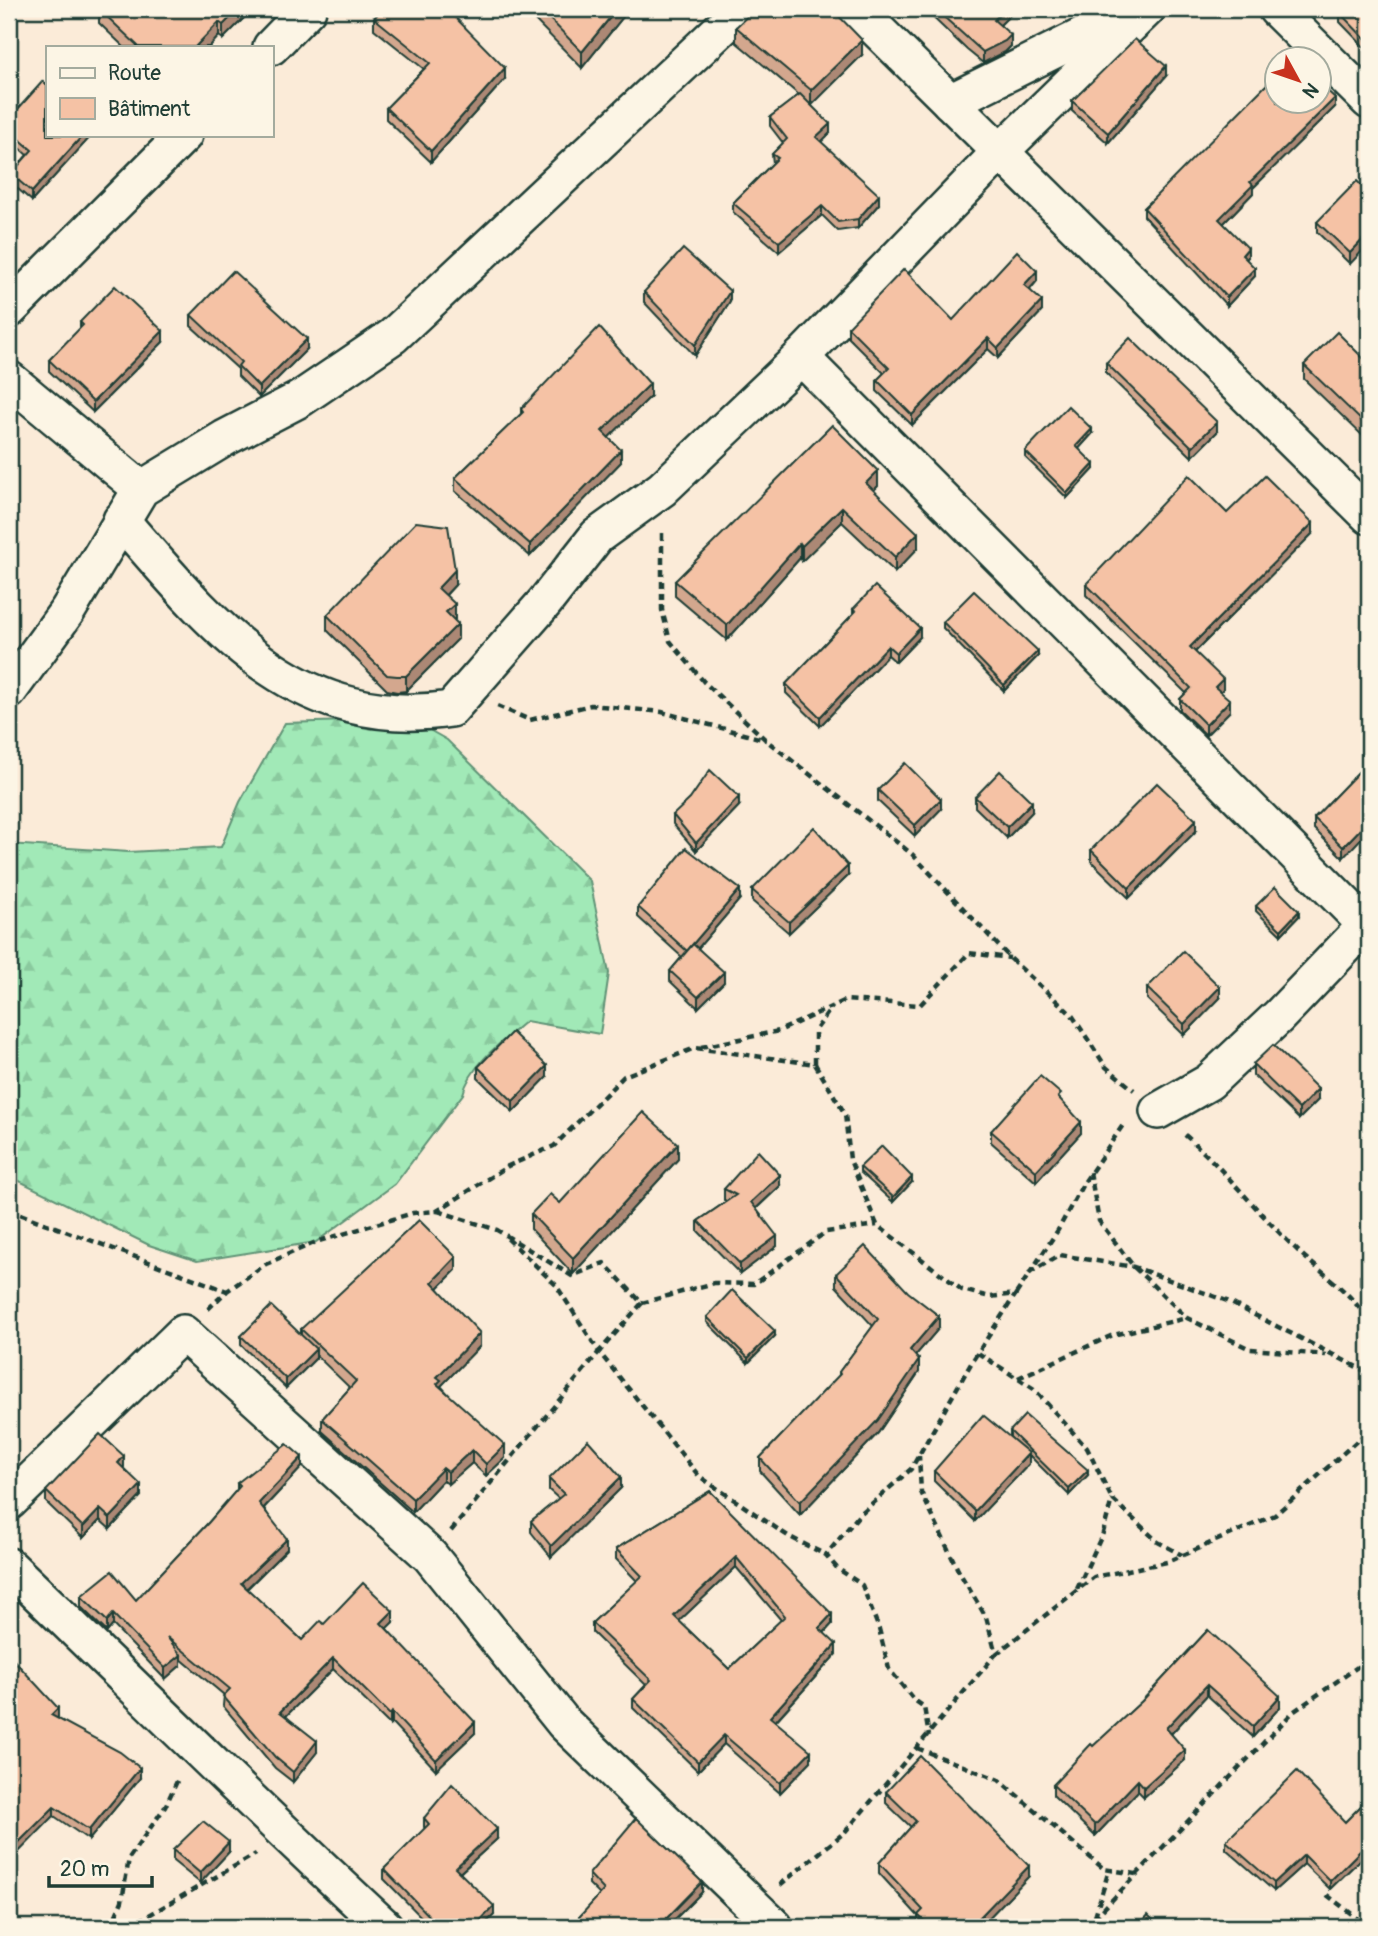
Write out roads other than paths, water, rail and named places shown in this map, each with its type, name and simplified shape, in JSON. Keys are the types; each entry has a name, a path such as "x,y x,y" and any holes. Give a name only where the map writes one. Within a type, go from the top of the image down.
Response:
{"street":[{"path":"272,46 309,9"},
{"path":"9,691 68,610 141,489 225,438 300,399 393,336 743,9"},
{"path":"856,9 1369,516"},
{"path":"950,102 1138,9"},
{"path":"121,520 224,634 256,660 290,681 345,703 422,713 452,709 597,536 662,489 801,357 1000,152 1147,9"},
{"path":"1276,9 1369,102"},
{"path":"9,310 183,136"},
{"path":"801,357 1368,925 1279,1016 1209,1082 1158,1111"},
{"path":"9,379 141,489"},
{"path":"9,1502 183,1333 430,1556 564,1723 752,1920"},
{"path":"9,1566 194,1747 230,1778 288,1837 385,1927"}]}
